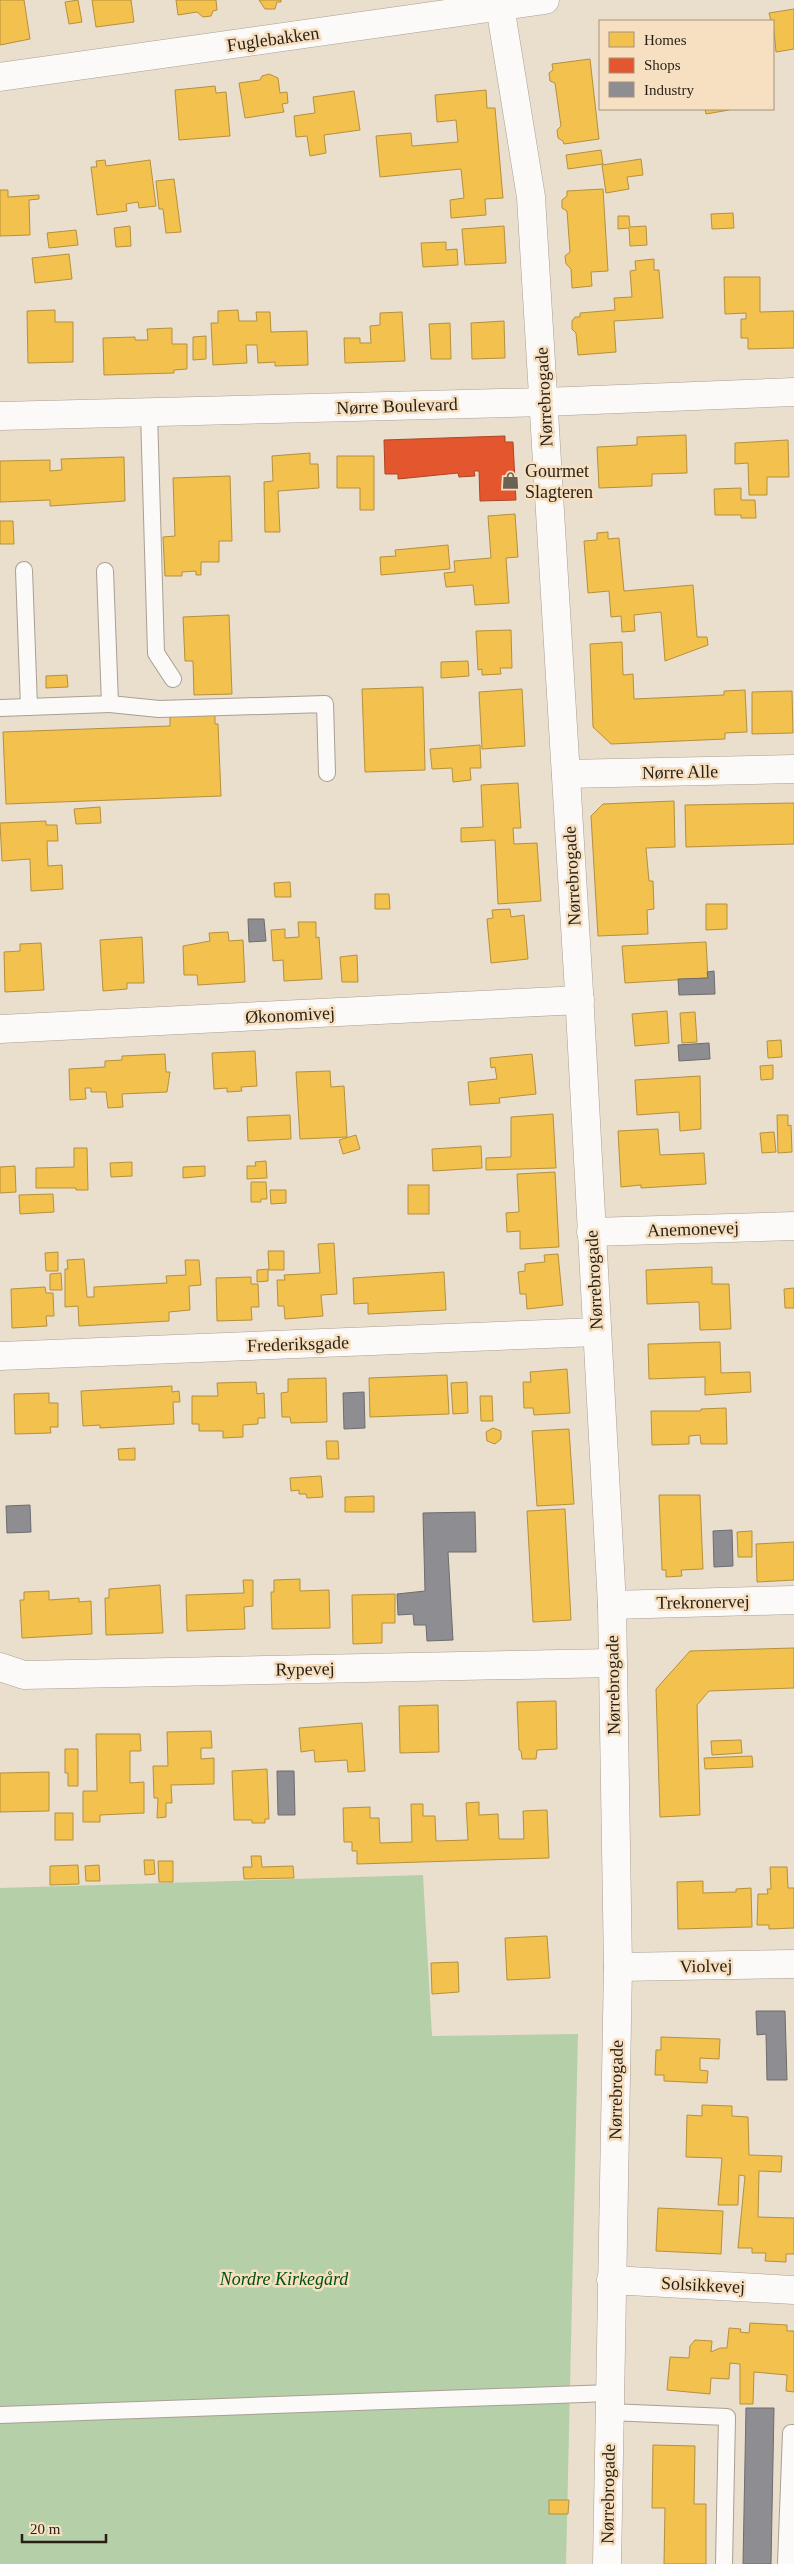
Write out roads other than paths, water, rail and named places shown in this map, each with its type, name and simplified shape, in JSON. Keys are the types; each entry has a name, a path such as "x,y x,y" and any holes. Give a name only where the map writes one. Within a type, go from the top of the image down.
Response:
{"street":[{"name":"Fuglebakken","path":"0,77 500,3 545,0"},
{"name":"Nørrebrogade","path":"500,3 531,197 580,1000 612,1605 618,1967 607,2564"},
{"name":"Nørre Boulevard","path":"0,416 544,402 794,392"},
{"name":"Nørre Alle","path":"566,774 794,769"},
{"name":"Økonomivej","path":"0,1029 580,1000"},
{"name":"Anemonevej","path":"591,1232 794,1226"},
{"name":"Frederiksgade","path":"0,1356 597,1332"},
{"name":"Trekronervej","path":"612,1605 794,1600"},
{"name":"Rypevej","path":"0,1667 24,1676 612,1663"},
{"name":"Violvej","path":"618,1967 794,1964"},
{"name":"Solsikkevej","path":"611,2280 794,2290"}],"lane":[{"path":"149,412 156,652 173,679"},
{"path":"24,570 29,708"},
{"path":"105,571 110,704"},
{"path":"0,708 110,704 159,708 325,704 327,773"},
{"path":"0,2415 610,2402 727,2417 724,2564"},
{"path":"786,2564 791,2433 794,2434"}],"place":[{"name":"Gourmet Slagteren","path":"511,481"}],"park label":[{"name":"Nordre Kirkegård","path":"284,2279"}]}
